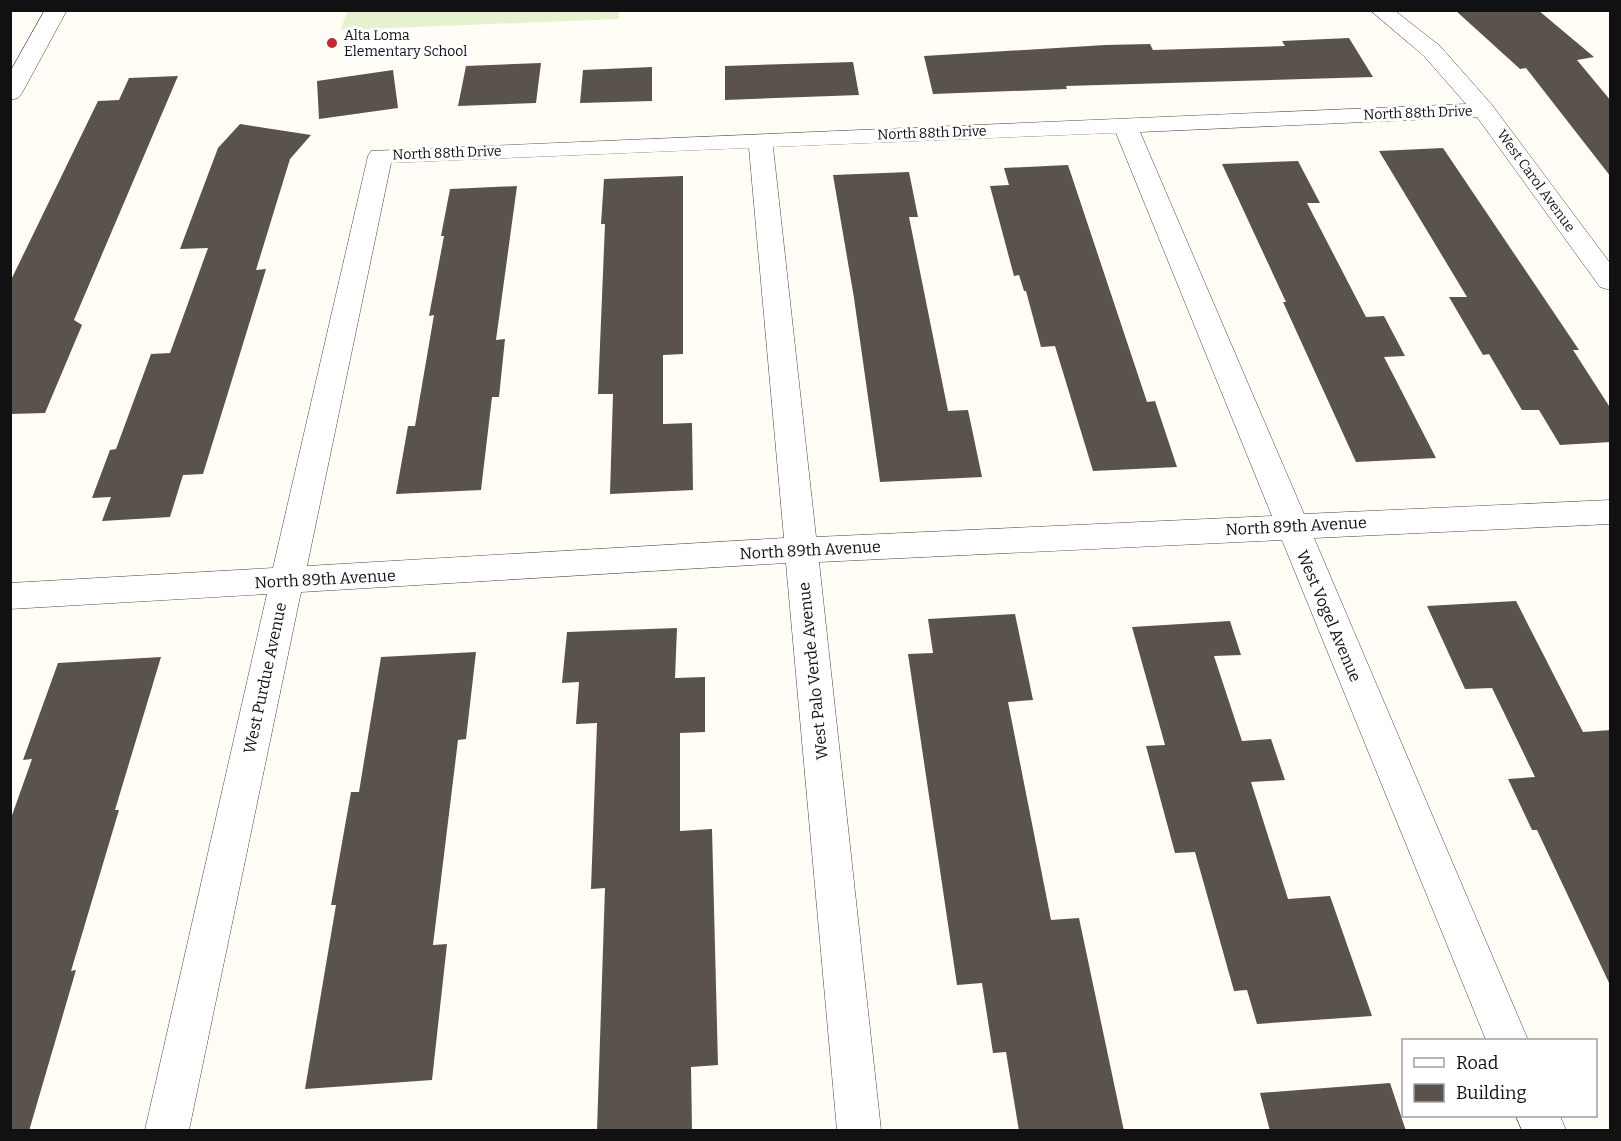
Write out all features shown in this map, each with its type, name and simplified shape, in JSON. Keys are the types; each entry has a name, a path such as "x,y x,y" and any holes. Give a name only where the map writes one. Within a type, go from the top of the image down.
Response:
{"street":[{"path":"10,93 56,10"},
{"name":"West Carol Avenue","path":"1380,10 1432,51 1484,110 1611,281"},
{"name":"North 88th Drive","path":"380,156 1484,110"},
{"name":"West Vogel Avenue","path":"1125,125 1506,1039"},
{"name":"West Palo Verde Avenue","path":"760,140 858,1131"},
{"name":"West Purdue Avenue","path":"167,1131 285,581 380,156"},
{"name":"North 89th Avenue","path":"10,596 801,550 1611,512"},
{"path":"1538,1117 1544,1131"}],"green space":[{"path":"619,10 619,19 341,30 347,11"}],"building":[{"path":"1455,10 1538,10 1594,57 1577,60 1611,101 1611,177 1526,68 1520,69"},
{"path":"1349,38 1373,77 1066,86 1067,89 933,94 924,56 1105,45 1150,44 1153,50 1285,46 1282,41"},
{"path":"853,62 859,95 725,100 725,66"},
{"path":"541,63 536,103 458,106 466,66"},
{"path":"652,67 652,101 580,103 583,70"},
{"path":"393,70 398,108 319,119 317,81"},
{"path":"178,76 74,320 82,325 45,413 10,414 10,282 98,101 119,100 129,78"},
{"path":"240,124 311,135 290,159 256,270 266,269 203,474 183,475 170,517 102,521 111,497 92,498 110,450 116,449 151,354 170,353 208,248 180,249 218,148"},
{"path":"1443,148 1579,350 1573,350 1611,409 1611,442 1560,445 1539,410 1522,410 1489,354 1483,355 1449,297 1467,297 1379,151"},
{"path":"1298,161 1320,203 1307,203 1366,317 1384,316 1405,356 1384,357 1436,458 1356,462 1222,164"},
{"path":"1068,165 1147,402 1155,401 1177,467 1093,471 1055,346 1041,347 1026,291 1024,291 1019,275 1014,276 990,186 1009,185 1004,168"},
{"path":"909,172 918,217 909,217 948,411 968,410 982,477 880,482 854,298 833,175"},
{"path":"683,176 683,354 663,355 663,424 692,423 693,490 610,494 613,394 598,394 605,224 601,224 604,179"},
{"path":"517,186 496,340 505,339 499,397 492,397 481,490 396,494 408,426 415,426 434,315 429,316 450,189"},
{"path":"1516,601 1583,732 1611,730 1611,987 1537,830 1532,830 1508,779 1535,777 1492,688 1465,689 1427,606"},
{"path":"1015,614 1033,700 1008,702 1051,920 1079,918 1124,1131 1019,1131 1006,1052 993,1053 982,983 957,985 908,654 933,653 928,619"},
{"path":"1230,621 1241,655 1214,656 1242,741 1271,739 1285,780 1251,782 1288,899 1330,896 1372,1016 1257,1024 1247,990 1234,991 1195,852 1175,853 1146,746 1165,745 1132,627"},
{"path":"677,628 675,678 705,677 705,732 680,733 680,831 712,829 718,1065 691,1067 692,1131 597,1131 605,888 591,889 597,723 576,724 579,682 562,683 567,632"},
{"path":"476,652 466,739 458,740 433,945 447,944 432,1080 305,1089 336,905 331,905 351,792 359,792 381,657"},
{"path":"161,657 115,810 119,810 71,971 76,970 29,1131 10,1131 10,821 32,759 23,760 58,663"},
{"path":"1390,1083 1406,1131 1270,1131 1260,1093"}],"place":[{"name":"Alta Loma Elementary School","path":"332,43"}]}
